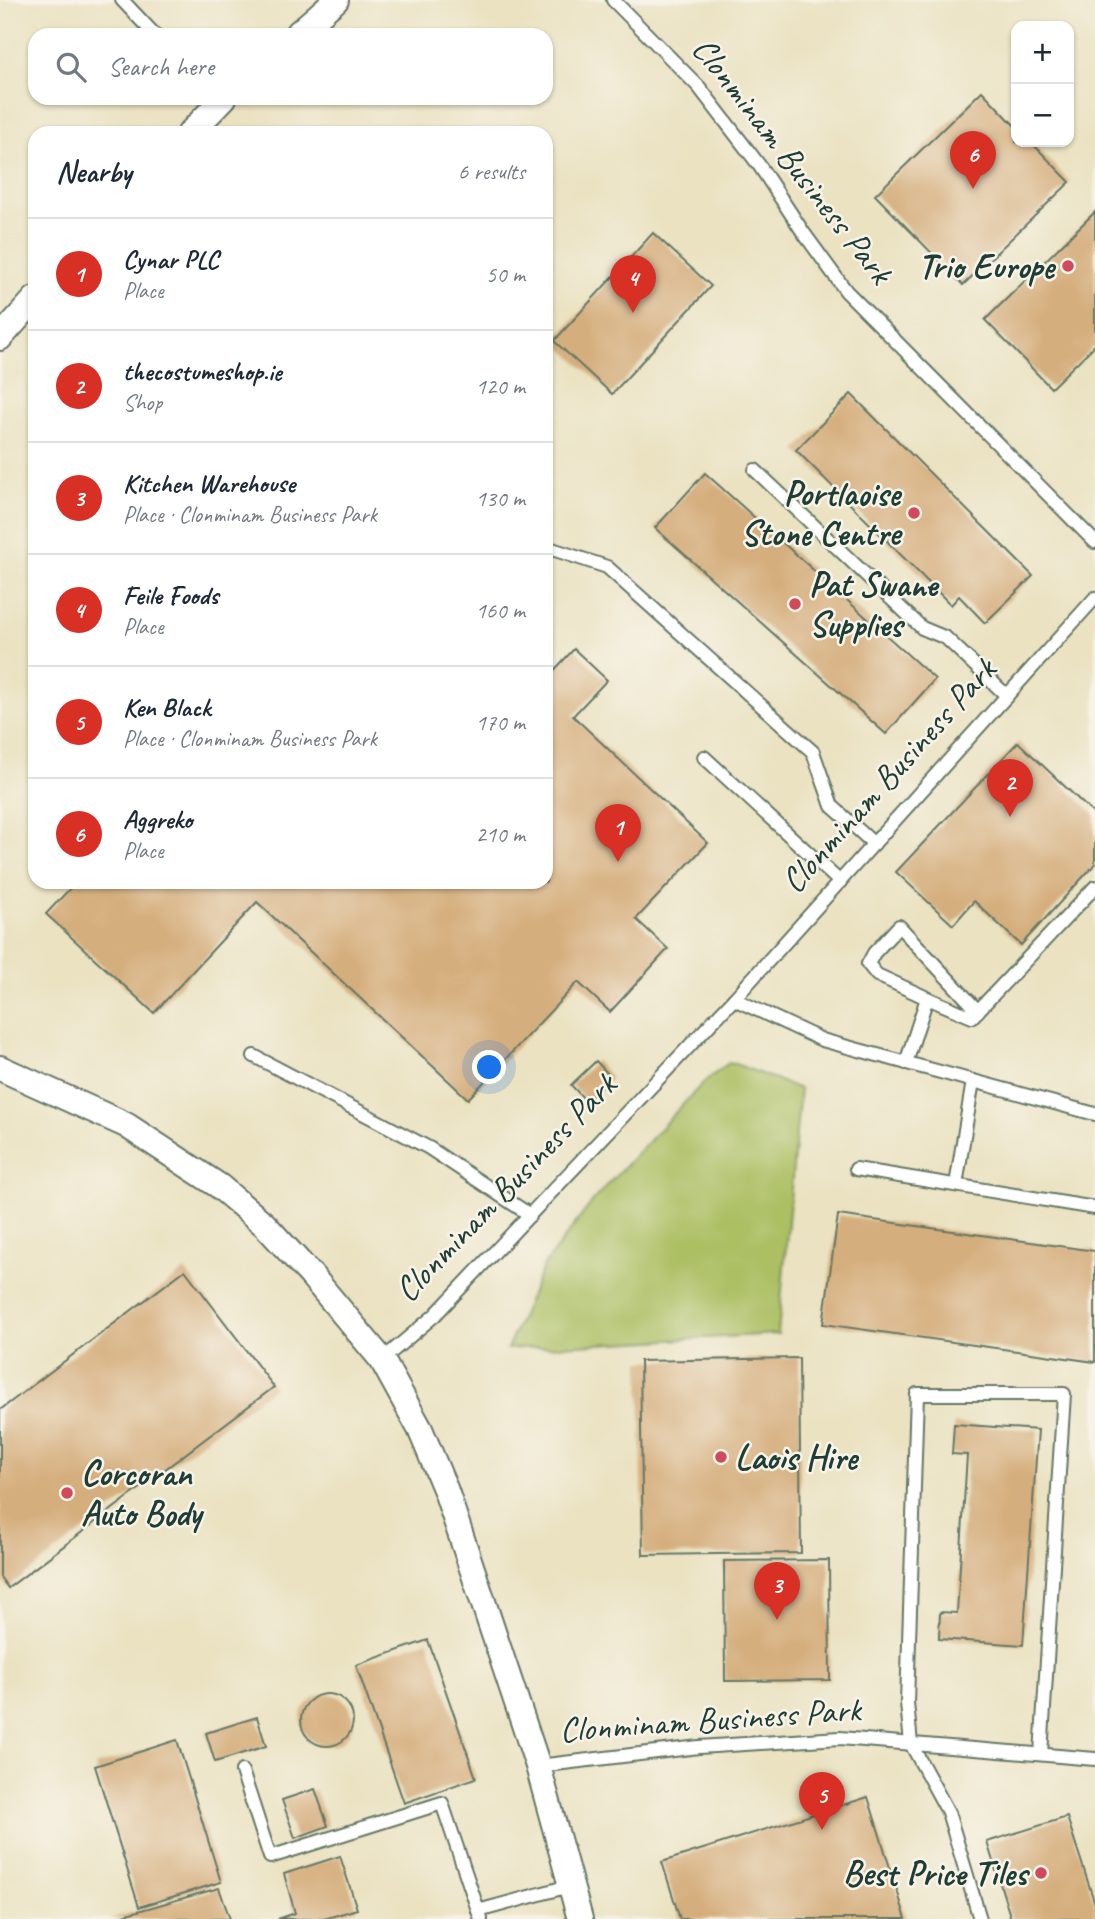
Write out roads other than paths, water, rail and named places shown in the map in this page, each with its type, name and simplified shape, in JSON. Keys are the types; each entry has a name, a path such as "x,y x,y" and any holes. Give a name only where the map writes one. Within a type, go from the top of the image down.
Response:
{"street":[{"path":"304,28 336,0"},
{"path":"196,126 215,105"},
{"path":"0,338 28,310"},
{"name":"Clonminam Business Park","path":"0,1068 125,1125 219,1186 274,1235 382,1360 420,1429 446,1491 538,1766 580,1919"}],"lane":[{"path":"122,0 148,28"},
{"name":"Clonminam Business Park","path":"613,0 699,87 759,165 846,291 1095,542"},
{"path":"755,470 922,628 946,638 1007,696"},
{"path":"553,549 607,567 813,752 832,806 874,844"},
{"name":"Clonminam Business Park","path":"382,1360 435,1315 734,999 1095,598"},
{"path":"704,757 839,882"},
{"path":"978,1011 899,926 874,953 868,964 877,975 972,1017 978,1011 1095,887"},
{"path":"906,1063 927,998"},
{"path":"734,999 822,1040 1095,1114"},
{"path":"254,1055 429,1148 530,1215"},
{"path":"957,1185 973,1081"},
{"path":"856,1169 1094,1205"},
{"path":"979,1919 948,1812 911,1744 907,1703 917,1394 1064,1394 1041,1754"},
{"name":"Clonminam Business Park","path":"538,1766 699,1747 827,1739 1095,1760"},
{"path":"242,1771 270,1857 442,1803 479,1915 569,1886"}],"place":[{"name":"Aggreko","path":"973,189"},
{"name":"Trio Europe","path":"1068,266"},
{"name":"Feile Foods","path":"633,313"},
{"name":"Portlaoise Stone Centre","path":"914,513"},
{"name":"Pat Swane Supplies","path":"795,604"},
{"name":"thecostumeshop.ie","path":"1010,817"},
{"name":"Cynar PLC","path":"618,862"},
{"name":"Laois Hire","path":"721,1457"},
{"name":"Corcoran Auto Body","path":"67,1493"},
{"name":"Kitchen Warehouse","path":"777,1620"},
{"name":"Ken Black","path":"822,1830"},
{"name":"Best Price Tiles","path":"1041,1873"}]}
